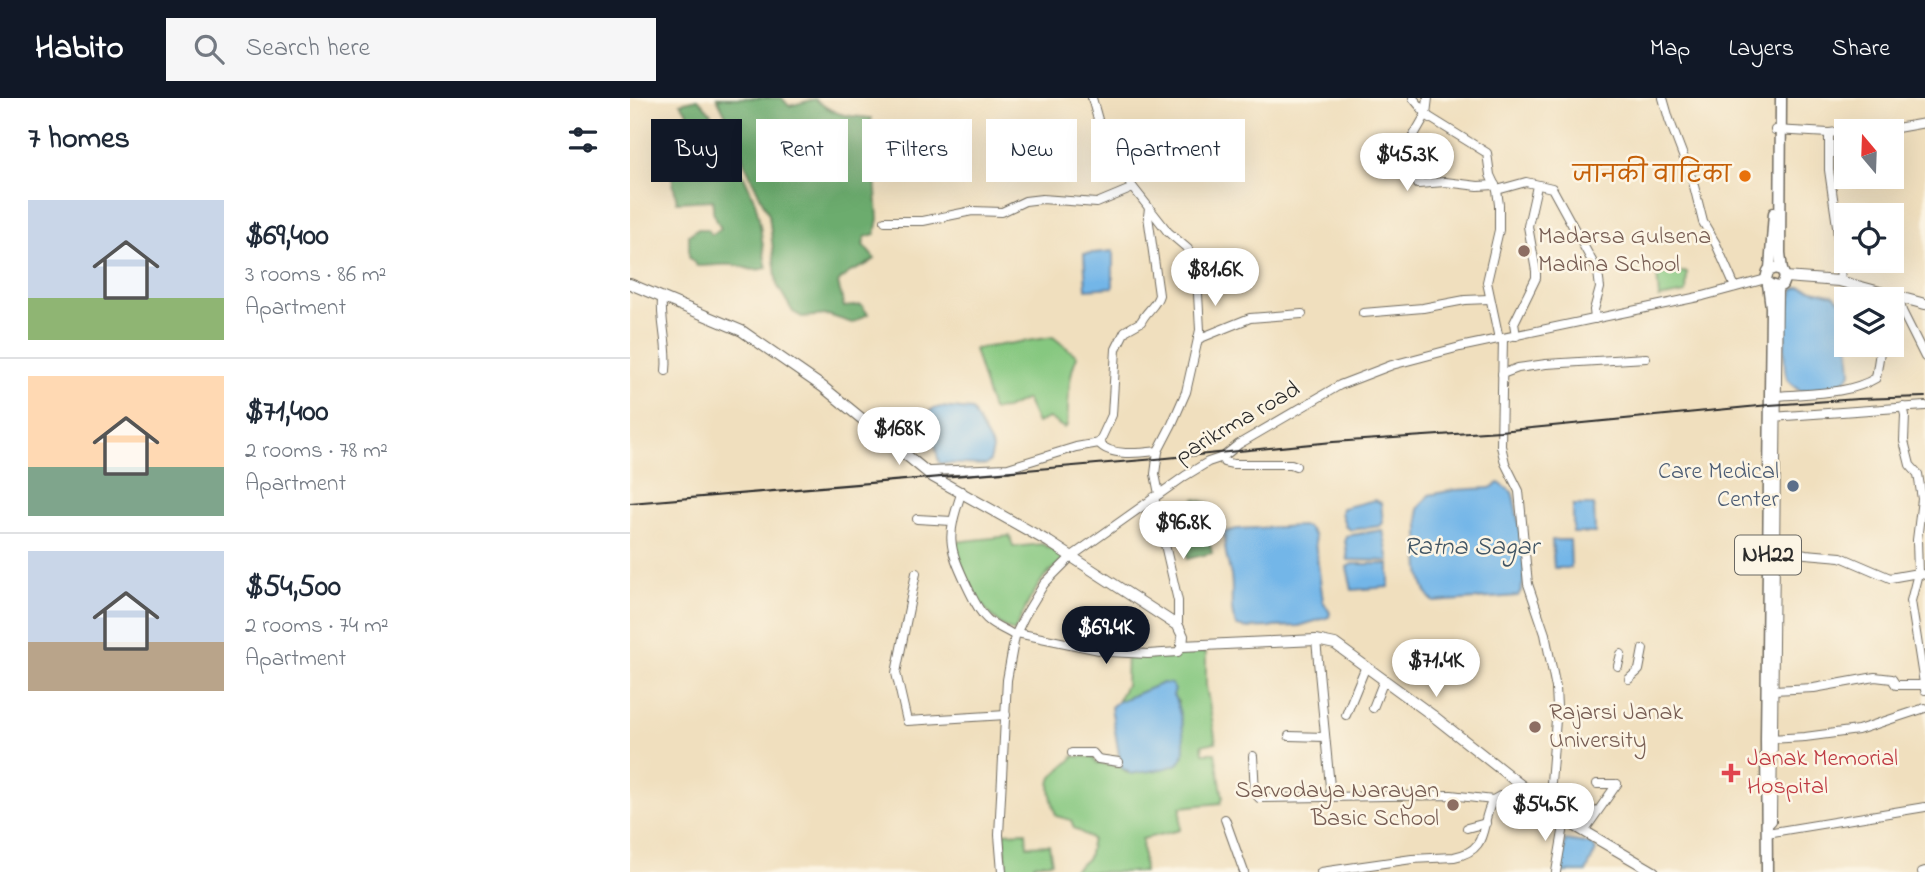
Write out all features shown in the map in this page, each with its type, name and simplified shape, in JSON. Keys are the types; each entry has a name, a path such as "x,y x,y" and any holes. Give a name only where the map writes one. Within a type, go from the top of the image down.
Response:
{"highway":[{"name":"NH22","path":"1775,98 1778,130"},
{"name":"NH22","path":"1767,872 1773,417 1770,307 1775,278 1781,98"}],"main road":[{"path":"1775,278 1841,281 1863,287"},
{"path":"630,284 742,331 823,387 929,471 933,477 962,491 1072,556 1178,626 1183,636 1182,646 1316,640 1335,644 1565,820 1654,872"},
{"path":"1904,298 1925,304"}],"street":[{"path":"1092,98 1110,153 1133,188 1168,232 1184,243 1192,256 1197,276 1200,306 1198,339 1185,392 1158,451 1155,474 1178,601 1178,626"},
{"path":"1413,98 1426,114 1487,153 1490,175 1496,187 1499,230 1487,282 1489,299 1501,339 1501,446 1505,463 1519,491 1528,584 1545,634 1557,698 1549,808"},
{"path":"1428,98 1426,114 1415,135 1411,154 1418,184 1445,182 1496,187 1526,182 1552,188 1598,272 1600,288 1594,310 1595,319"},
{"path":"1663,98 1668,120 1693,182 1703,222 1735,287"},
{"path":"1904,127 1925,123"},
{"path":"1778,130 1834,132"},
{"path":"1829,133 1829,170 1841,281"},
{"path":"1516,336 1514,323 1536,278 1528,226 1537,186"},
{"path":"885,221 923,221 972,211 1002,212 1024,201 1042,199 1097,203 1133,188"},
{"path":"1098,443 1112,415 1114,354 1118,342 1129,328 1141,322 1145,313 1155,305 1159,295 1149,208"},
{"name":"parikrma road","path":"1002,872 999,835 1007,680 1016,635 1044,583 1072,556 1208,462 1223,457 1239,444 1357,377 1429,355 1775,278"},
{"name":"NH22","path":"1769,739 1773,690 1773,417 1777,396 1775,278"},
{"path":"662,298 667,371"},
{"path":"1363,313 1489,299"},
{"path":"1198,339 1250,318 1302,314"},
{"path":"1904,315 1925,357"},
{"path":"1777,396 1836,391 1870,381 1876,378 1879,357"},
{"path":"1502,374 1518,368 1546,364 1646,358"},
{"path":"1773,417 1925,406"},
{"path":"1903,407 1904,441 1910,465 1921,473 1922,499 1917,540 1921,574 1912,601 1925,690"},
{"path":"1098,443 1106,450 1118,452 1158,451"},
{"path":"929,471 1008,468 1098,443"},
{"path":"1223,457 1224,462 1233,464 1296,466"},
{"path":"962,491 952,521 951,550 973,598 987,620 1016,635 1109,652 1178,652 1182,646"},
{"path":"917,519 952,521"},
{"path":"1774,548 1841,557 1890,578 1921,574"},
{"path":"916,573 896,673 907,721 1006,715"},
{"path":"1316,640 1331,797"},
{"path":"1629,679 1639,670 1643,649"},
{"path":"1618,666 1621,654"},
{"path":"1346,715 1366,666"},
{"path":"1773,690 1814,688 1875,677 1892,679 1896,685 1925,685"},
{"path":"1373,708 1384,680"},
{"path":"1769,739 1858,730 1925,708"},
{"path":"1289,737 1325,737"},
{"path":"1072,752 1093,753 1098,759 1119,762"},
{"path":"1254,756 1257,797 1451,796 1493,800 1512,795 1519,783"},
{"path":"1584,831 1617,784 1597,784"},
{"path":"1321,872 1389,862 1460,856 1470,852 1479,843 1493,800"},
{"path":"1767,829 1925,807"},
{"path":"1225,819 1244,872"},
{"path":"1556,872 1565,820"},
{"path":"1467,828 1486,823"}],"green space":[{"path":"717,98 782,98 789,106 815,99 841,114 871,118 862,119 862,182 875,182 878,219 875,234 865,237 863,245 875,259 847,274 838,283 844,307 861,305 868,314 852,323 828,315 802,317 793,312 777,285 769,215 742,155 742,119 728,119"},
{"path":"698,99 710,112 712,119 690,119 680,103"},
{"path":"742,172 755,202 767,268 751,270 728,265 697,266 689,257 689,235 697,229 708,229 711,235 721,229 713,212 713,200 677,202 673,182 742,182"},
{"path":"1687,272 1686,293 1659,298 1657,273"},
{"path":"1053,337 1077,356 1070,382 1067,426 1064,428 1049,418 1037,423 1026,399 1006,409 992,410 974,349"},
{"path":"1195,499 1209,503 1214,524 1208,536 1212,553 1187,559 1184,513 1192,507"},
{"path":"1010,536 1013,547 1042,544 1067,557 1044,577 1014,632 992,616 975,594 954,542"},
{"path":"1127,652 1176,655 1206,652 1206,686 1216,742 1202,745 1203,753 1215,753 1223,797 1221,803 1181,807 1180,830 1142,839 1144,872 1074,872 1088,858 1092,839 1074,828 1071,820 1056,816 1050,790 1053,776 1074,756 1093,757 1097,763 1121,767 1127,773 1178,702 1163,683 1117,702 1126,685"},
{"path":"1026,832 1027,846 1049,845 1052,862 1034,864 1034,872 1007,872 1004,833"}],"water":[{"path":"1113,251 1113,287 1086,289 1084,254"},
{"path":"1801,287 1834,295 1834,357 1850,357 1851,373 1840,386 1800,391 1788,380 1785,349 1787,321 1794,289"},
{"path":"940,407 972,410 993,449 986,465 939,463 928,415 931,410"},
{"name":"Ratna Sagar","path":"1499,483 1512,492 1521,535 1524,576 1518,596 1434,602 1427,594 1420,572 1418,509 1429,495 1454,490 1490,488"},
{"path":"1375,500 1381,503 1383,523 1380,526 1351,530 1346,527 1342,508"},
{"path":"1573,505 1594,505 1595,533 1573,533"},
{"path":"1303,526 1314,535 1323,601 1330,613 1329,617 1299,626 1237,626 1233,614 1232,582 1225,549 1225,532"},
{"path":"1383,530 1389,561 1348,560 1346,536"},
{"path":"1552,540 1570,540 1571,568 1554,568"},
{"path":"1352,564 1389,564 1389,587 1352,590 1347,567"},
{"path":"1163,683 1171,684 1175,690 1173,695 1183,729 1182,758 1179,763 1170,767 1131,774 1121,767 1111,707"},
{"path":"1565,840 1592,844 1596,850 1586,872 1560,872"}],"railway":[{"path":"630,503 1333,442 1500,431 1769,405 1925,397"}],"place":[{"name":"जानकी वाटिका","path":"1745,176"},
{"name":"Madarsa Gulsena Madina School","path":"1524,251"},
{"name":"Care Medical Center","path":"1793,486"},
{"name":"Rajarsi Janak University","path":"1535,727"},
{"name":"Janak Memorial Hospital","path":"1731,773"},
{"name":"Sarvodaya Narayan Basic School","path":"1453,805"}]}
